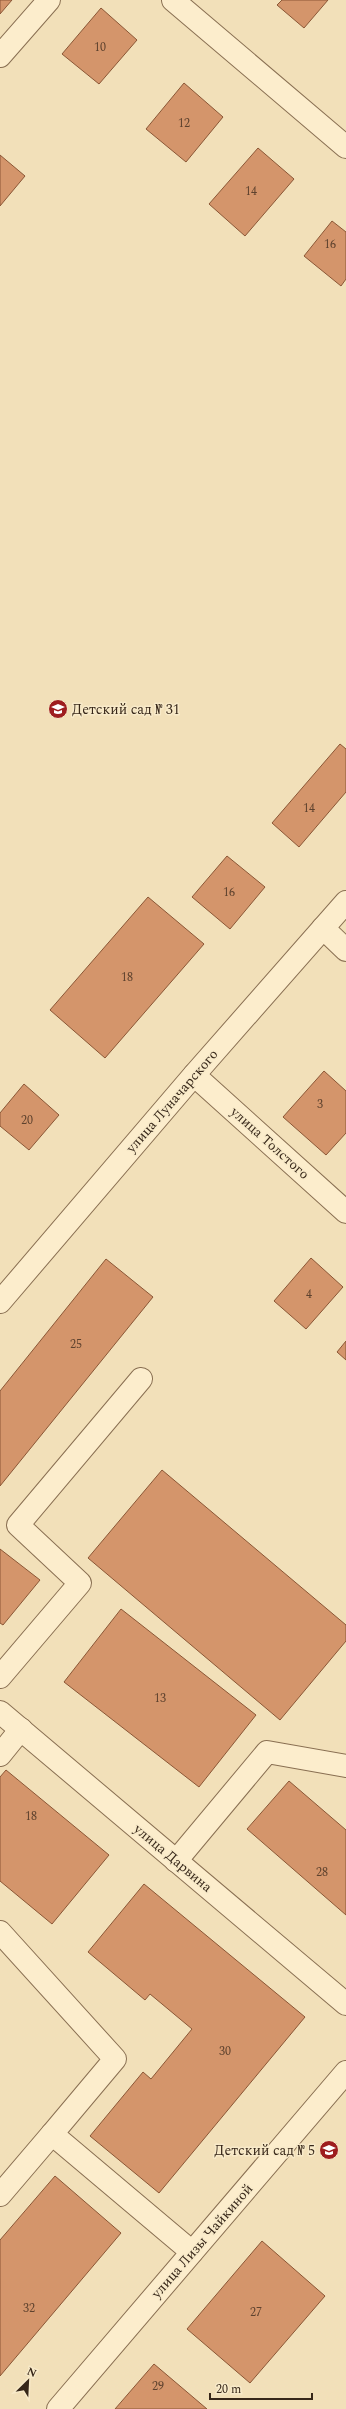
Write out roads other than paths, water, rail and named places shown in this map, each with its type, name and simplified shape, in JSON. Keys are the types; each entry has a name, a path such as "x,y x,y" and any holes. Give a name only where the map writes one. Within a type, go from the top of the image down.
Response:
{"street":[{"path":"0,56 49,0"},
{"path":"173,0 346,147"},
{"name":"улица Луначарского","path":"0,1302 194,1075 346,902"},
{"path":"323,928 346,950"},
{"name":"улица Толстого","path":"194,1075 346,1212"},
{"path":"0,1677 80,1583 18,1525 141,1379"},
{"name":"улица Дарвина","path":"0,1712 346,2004"},
{"path":"0,1755 21,1729"},
{"path":"176,1861 267,1752 346,1766"},
{"path":"0,1932 115,2059 0,2195"},
{"name":"улица Лизы Чайкиной","path":"58,2409 346,2072"},
{"path":"52,2134 192,2252"}],"place":[{"name":"Детский сад № 31","path":"58,709"},
{"name":"Детский сад № 5","path":"329,2150"}]}
